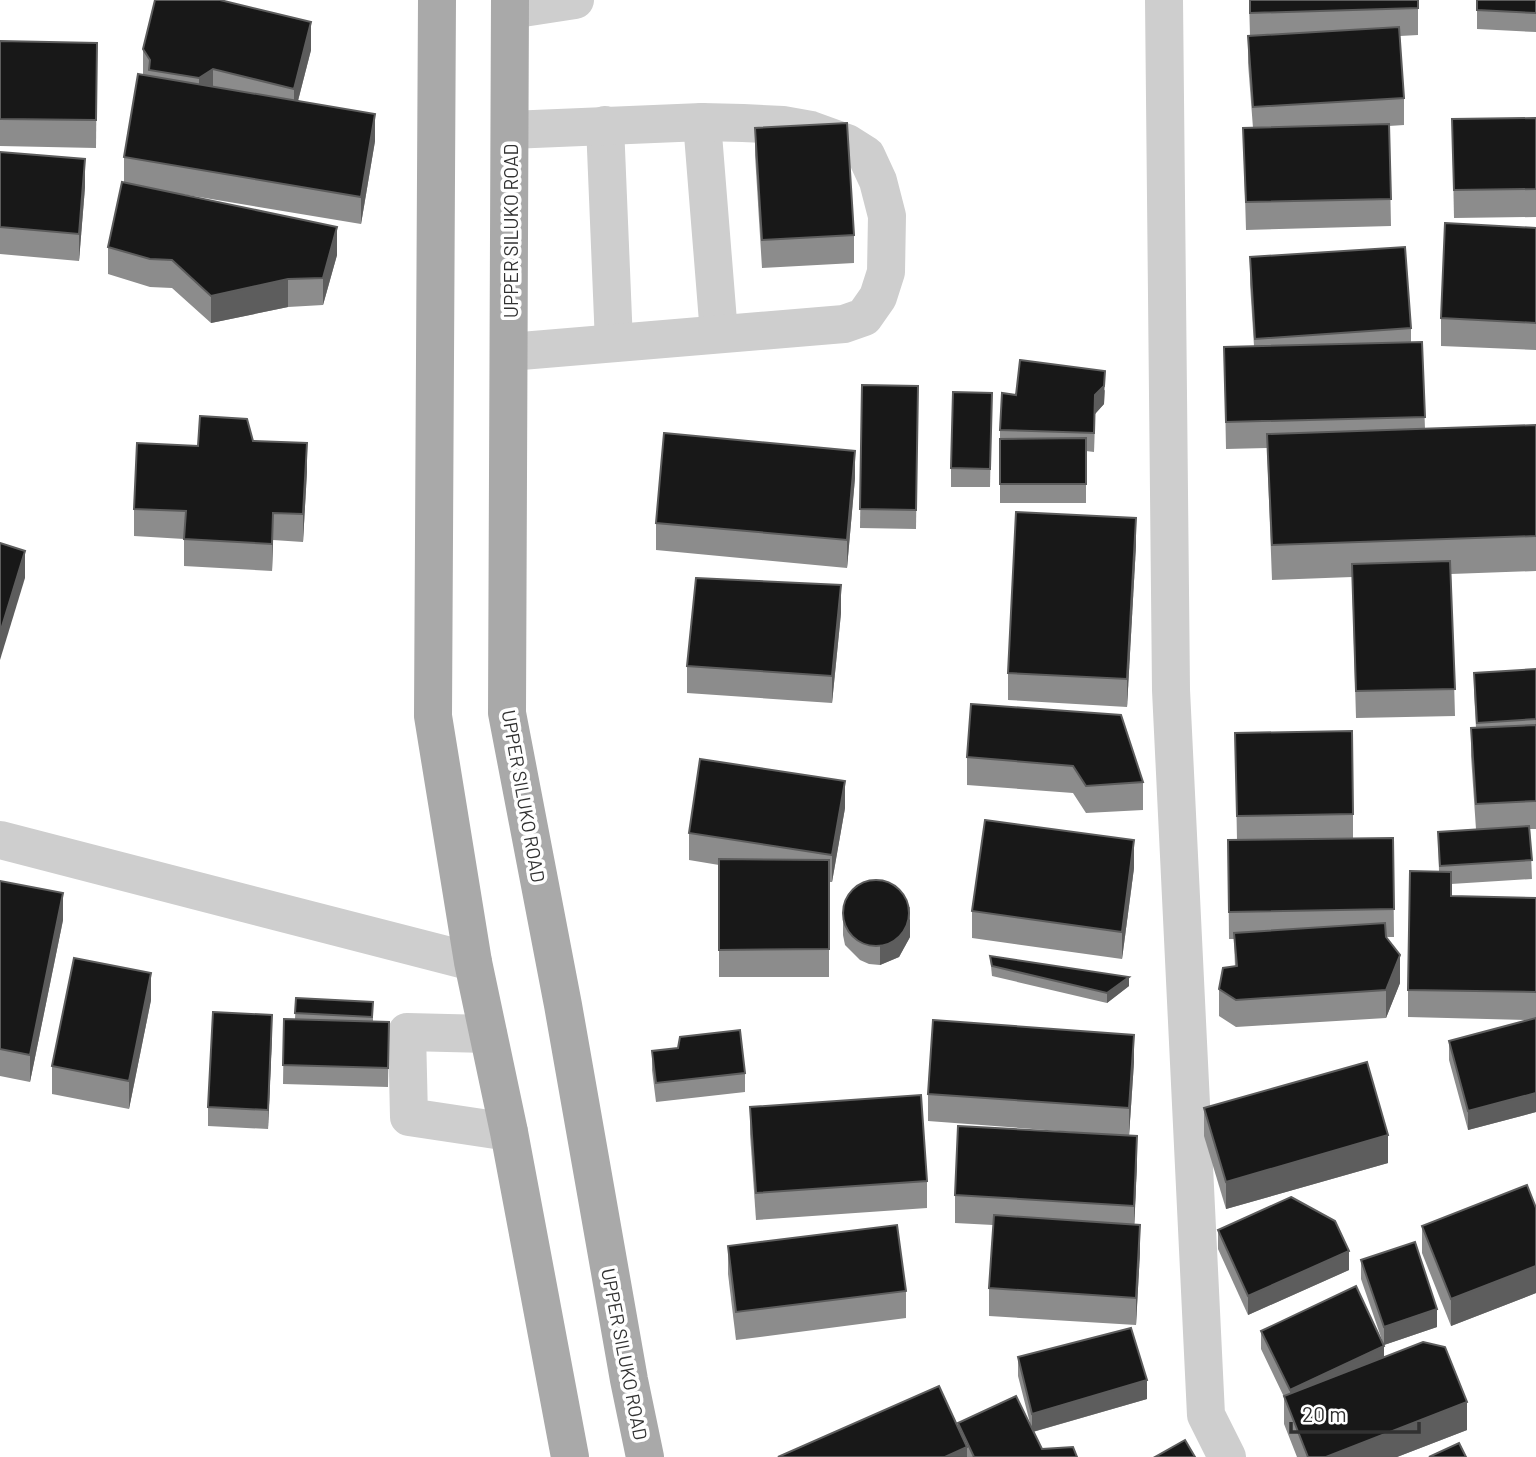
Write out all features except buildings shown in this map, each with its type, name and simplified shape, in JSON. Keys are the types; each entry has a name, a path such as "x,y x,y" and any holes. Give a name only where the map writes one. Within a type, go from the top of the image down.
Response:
{"main road":[{"path":"437,0 433,716 473,962 509,1132 570,1457"},
{"name":"UPPER SILUKO ROAD","path":"510,5 507,713 563,1005 626,1367 645,1457"}],"street":[{"path":"510,5 575,0"},
{"path":"1164,0 1171,690 1206,1415 1227,1457"},
{"path":"509,352 844,324 864,317 878,297 886,272 887,216 878,181 866,155 847,143 811,130 783,125 702,121 510,130"},
{"path":"702,121 719,334"},
{"path":"605,125 614,343"},
{"path":"0,840 473,962"},
{"path":"488,1034 407,1032 409,1117 509,1132"}]}
